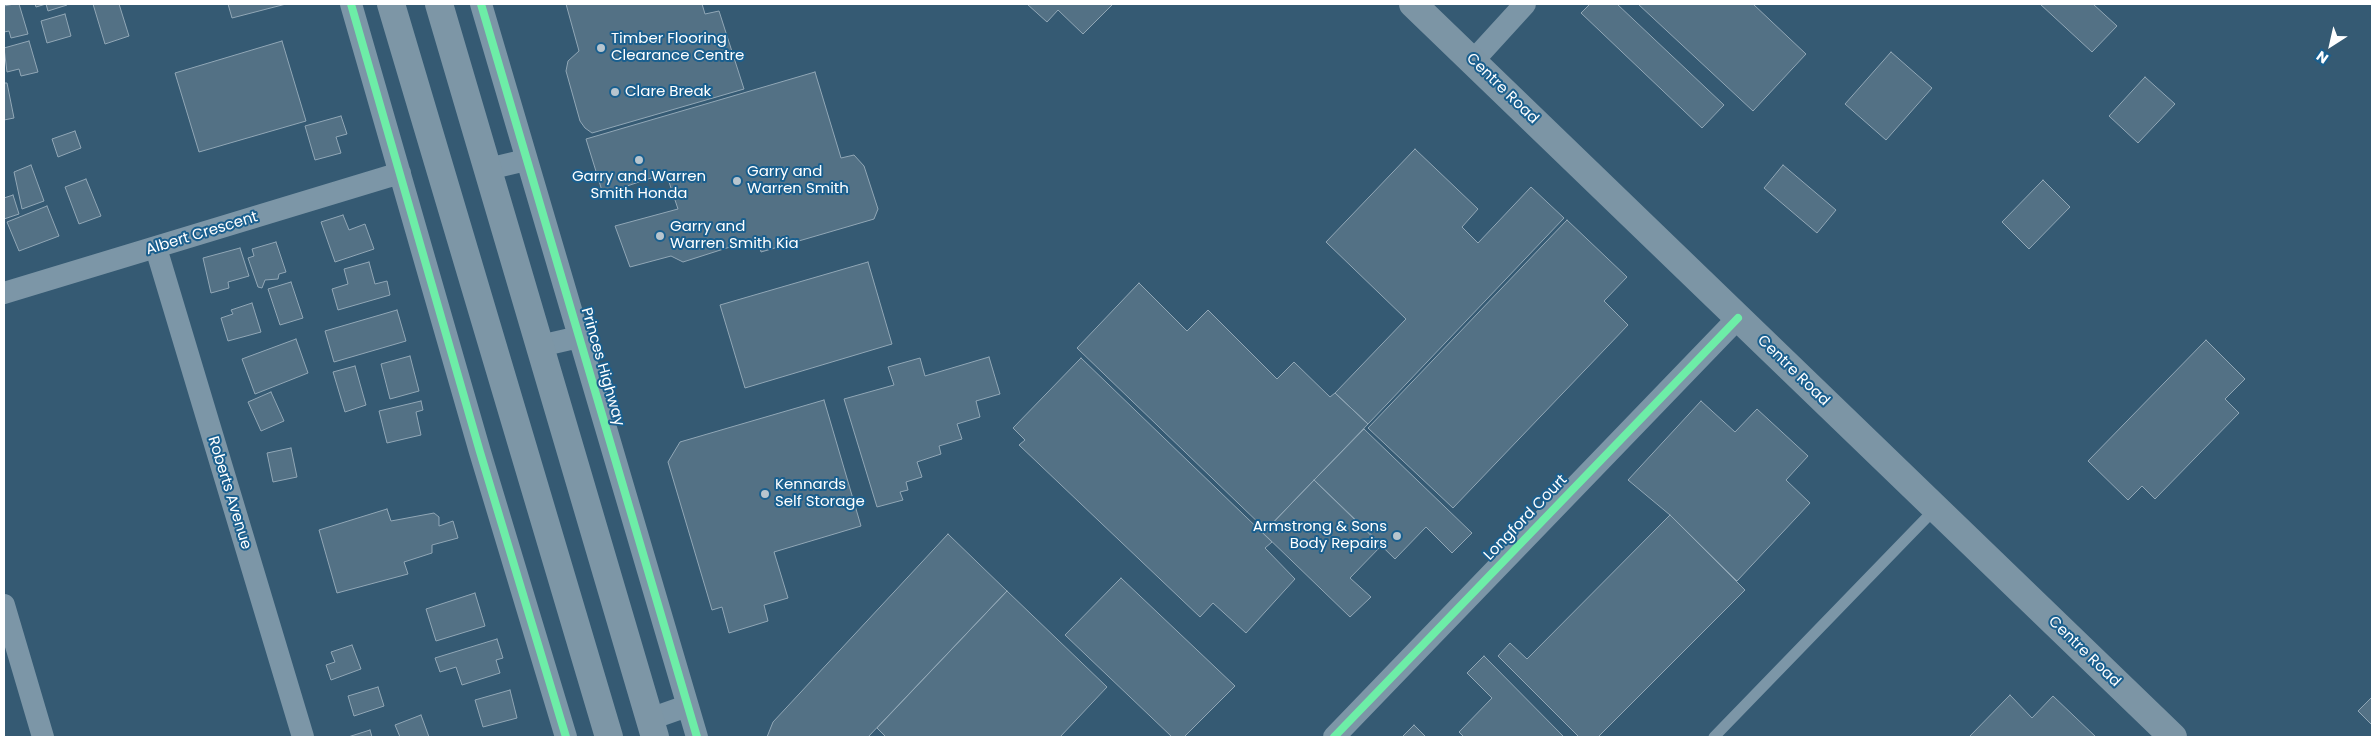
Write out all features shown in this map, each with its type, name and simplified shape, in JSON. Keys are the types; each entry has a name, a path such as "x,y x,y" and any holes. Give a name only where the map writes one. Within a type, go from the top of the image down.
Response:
{"highway":[{"path":"392,4 609,737"},
{"path":"439,4 652,728"}],"main road":[{"name":"Centre Road","path":"1414,4 2173,737"}],"street":[{"path":"350,4 480,452 566,737"},
{"name":"Princes Highway","path":"481,4 697,737"},
{"path":"1473,61 1525,4"},
{"path":"488,169 526,160"},
{"name":"Albert Crescent","path":"4,293 400,173"},
{"name":"Roberts Avenue","path":"156,248 302,737"},
{"name":"Longford Court","path":"1334,737 1738,318"},
{"name":"Princes Highway","path":"540,346 579,336"},
{"path":"4,605 43,737"},
{"path":"652,728 687,706"}],"lane":[{"path":"1714,737 1936,508"}],"building":[{"path":"19,4 28,34 11,38 9,31 4,32 4,6"},
{"path":"35,4 46,4 36,7"},
{"path":"46,4 66,4 67,5 48,11"},
{"path":"93,4 119,4 129,36 105,44"},
{"path":"228,4 286,4 232,18"},
{"path":"566,4 702,4 705,14 719,11 744,89 592,133 580,121 566,71 568,61 579,51"},
{"path":"1027,4 1113,4 1083,34 1058,10 1047,22"},
{"path":"1590,4 1617,4 1724,105 1702,128 1581,13"},
{"path":"1638,4 1753,4 1806,54 1753,111"},
{"path":"2040,4 2093,4 2117,26 2092,52"},
{"path":"65,14 71,36 47,43 41,21"},
{"path":"29,41 38,72 21,76 19,69 7,72 4,48"},
{"path":"282,41 306,121 199,152 175,73"},
{"path":"1891,52 1932,88 1886,140 1845,104"},
{"path":"815,72 841,158 854,155 864,166 878,209 874,219 761,252 758,238 683,262 671,256 630,267 615,226 678,209 666,173 603,194 586,139"},
{"path":"2145,77 2175,104 2138,143 2109,116"},
{"path":"4,83 7,83 14,118 4,120"},
{"path":"341,116 347,134 336,137 341,153 315,160 305,126"},
{"path":"75,131 81,148 58,157 52,139"},
{"path":"1415,149 1478,209 1462,227 1478,243 1531,187 1564,218 1368,424 1335,393 1406,319 1326,242"},
{"path":"31,165 44,201 22,209 14,172"},
{"path":"1783,165 1836,210 1817,233 1764,188"},
{"path":"86,179 101,216 79,224 65,187"},
{"path":"2043,180 2070,207 2029,249 2002,222"},
{"path":"13,195 19,214 4,219 4,198"},
{"path":"47,206 59,236 19,251 7,222"},
{"path":"343,215 349,230 365,224 374,249 335,262 321,222"},
{"path":"1567,220 1627,277 1604,301 1628,325 1453,508 1368,428"},
{"path":"276,242 286,272 279,274 278,279 265,280 262,288 258,287 248,258 254,256 252,249"},
{"path":"240,248 249,276 228,282 229,288 211,293 203,258"},
{"path":"369,262 375,284 387,281 390,295 338,310 332,289 348,284 344,269"},
{"path":"868,262 892,344 745,388 720,305"},
{"path":"291,282 303,318 280,325 268,289"},
{"path":"1139,283 1187,331 1208,310 1277,379 1294,362 1330,397 1335,393 1368,424 1266,530 1077,348"},
{"path":"252,303 261,332 228,341 221,318 233,314 231,310"},
{"path":"397,310 406,341 334,362 325,331"},
{"path":"296,339 308,373 255,394 242,359"},
{"path":"2206,340 2245,379 2225,399 2239,413 2155,499 2142,486 2128,500 2088,461"},
{"path":"410,356 419,391 390,399 381,364"},
{"path":"989,357 1000,394 976,401 980,417 957,424 962,439 939,446 941,454 917,462 922,477 906,482 908,490 900,492 903,500 877,507 844,399 894,385 888,367 920,358 925,376"},
{"path":"1081,358 1272,542 1265,548 1295,579 1246,633 1213,603 1200,617 1019,445 1025,440 1013,428"},
{"path":"355,366 366,405 345,412 333,372"},
{"path":"271,392 284,421 261,431 248,402"},
{"name":"Kennards Self Storage","path":"824,400 861,526 774,552 788,598 764,605 768,621 729,633 722,607 712,610 668,462 680,442"},
{"path":"421,401 423,410 416,412 421,435 387,443 379,411"},
{"path":"1701,401 1735,432 1757,409 1808,456 1786,480 1810,503 1737,581 1670,515 1628,480"},
{"path":"1364,429 1472,533 1452,553 1426,527 1395,559 1314,480"},
{"path":"291,448 297,477 273,482 267,453"},
{"path":"1314,480 1382,545 1350,578 1371,597 1350,617 1263,533"},
{"path":"387,509 391,521 434,513 439,517 439,526 453,521 458,538 432,545 432,553 404,562 408,574 337,593 319,530"},
{"path":"1670,515 1745,590 1598,737 1579,737 1498,656 1510,643 1527,659"},
{"path":"948,534 1007,591 868,737 767,737 773,722"},
{"path":"1121,578 1235,686 1184,737 1172,737 1065,635"},
{"path":"1007,591 1107,687 1060,737 886,737 877,728"},
{"path":"475,593 485,626 436,641 426,609"},
{"path":"497,639 503,658 496,660 500,673 462,685 456,667 440,672 435,658"},
{"path":"352,645 361,669 331,680 326,665 335,662 331,652"},
{"path":"1484,656 1564,737 1464,737 1459,732 1492,698 1467,673"},
{"path":"378,687 384,706 354,716 348,696"},
{"path":"510,690 517,718 483,727 475,700"},
{"path":"2010,695 2032,718 2053,696 2096,737 1969,737"},
{"path":"2372,697 2372,725 2358,711"},
{"path":"421,715 429,737 400,737 395,725"},
{"path":"1414,725 1426,737 1402,737"},
{"path":"370,730 372,737 348,737"}],"cycle path":[{"path":"351,4 480,452 566,737"},
{"path":"481,4 697,737"},
{"path":"1334,737 1738,318"}],"place":[{"name":"Timber Flooring Clearance Centre","path":"601,48"},
{"name":"Clare Break","path":"615,92"},
{"name":"Garry and Warren Smith Honda","path":"639,160"},
{"name":"Garry and Warren Smith","path":"737,181"},
{"name":"Garry and Warren Smith Kia","path":"660,236"},
{"name":"Kennards Self Storage","path":"765,494"},
{"name":"Armstrong & Sons Body Repairs","path":"1397,536"}]}
